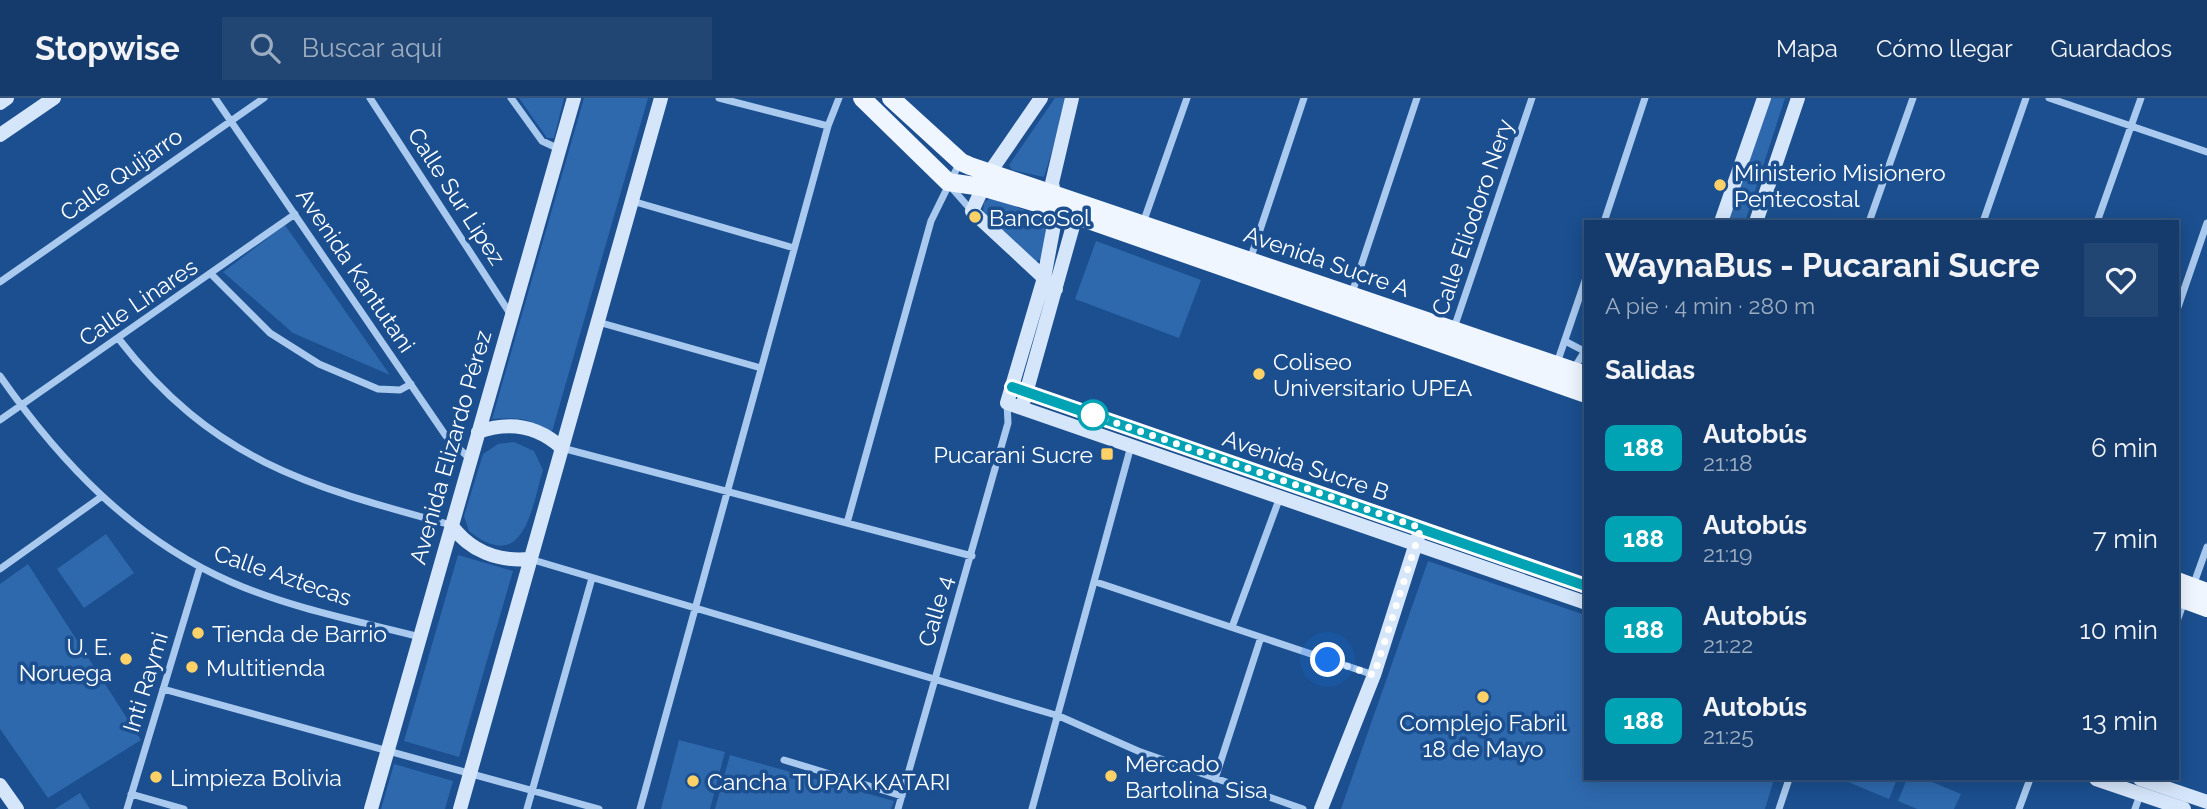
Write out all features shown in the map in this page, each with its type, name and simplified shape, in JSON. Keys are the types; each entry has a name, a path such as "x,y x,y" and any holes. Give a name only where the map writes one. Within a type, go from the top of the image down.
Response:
{"main road":[{"path":"862,98 948,182 986,180"},
{"path":"891,98 961,162 986,180"},
{"name":"Avenida Sucre A","path":"986,180 1078,209 1447,348 1584,393"},
{"name":"Avenida Sucre A","path":"1078,209 1143,223 1572,370"},
{"path":"2188,592 2207,608"}],"street":[{"path":"0,103 7,98"},
{"path":"0,135 54,98"},
{"name":"Avenida Kantutani","path":"215,98 446,436 470,459"},
{"name":"Calle Quijarro","path":"0,282 264,98"},
{"name":"Calle Sur Lipez","path":"370,98 511,316"},
{"path":"511,98 541,141 559,149"},
{"name":"Avenida Elizardo Pérez","path":"371,809 574,98"},
{"path":"460,809 661,98"},
{"path":"719,98 828,126"},
{"path":"640,809 726,490 828,126 839,98"},
{"path":"972,211 986,180 1041,98"},
{"path":"1008,423 1019,389 1044,278 1055,201 1052,183 1072,98"},
{"path":"1143,223 1187,98"},
{"path":"1250,260 1304,98"},
{"path":"1351,295 1417,98"},
{"name":"Calle Eliodoro Nery","path":"1447,348 1532,98"},
{"path":"1605,220 1645,98"},
{"path":"1722,220 1764,98"},
{"path":"1757,220 1798,98"},
{"path":"1870,220 1913,98"},
{"path":"1984,220 2026,98"},
{"path":"2049,98 2207,152"},
{"path":"2098,220 2141,98"},
{"path":"847,523 931,221 948,182 961,162"},
{"path":"948,182 972,211 1056,289"},
{"path":"632,201 794,248"},
{"path":"1019,389 1056,289 1078,209"},
{"name":"Calle Linares","path":"0,420 212,275 295,214"},
{"path":"2179,304 2207,223"},
{"path":"212,275 270,333 319,364 378,389 400,390 411,384"},
{"path":"1572,370 1565,341 1584,284"},
{"path":"598,322 761,368"},
{"path":"118,338 175,401 205,426 264,464 321,489 451,525 470,545 486,554 503,559 530,559 1059,716 1138,751 1303,809"},
{"path":"1565,341 1584,350"},
{"path":"1572,370 1584,352"},
{"name":"Calle Aztecas","path":"0,376 21,405 101,497 163,546 232,583 310,609 420,636"},
{"name":"Avenida Sucre B","path":"1019,389 1584,585"},
{"path":"1008,423 1014,406"},
{"name":"Avenida Sucre B","path":"1014,406 1584,602"},
{"name":"Calle 4","path":"898,809 1008,423"},
{"path":"478,432 508,425 528,428 546,436 562,448 972,556"},
{"path":"1032,809 1131,446"},
{"path":"0,569 101,497"},
{"path":"1232,627 1280,497"},
{"path":"1321,809 1374,675 1421,528"},
{"path":"2179,616 2207,547"},
{"name":"Inti Raymi","path":"127,809 200,567"},
{"path":"527,809 593,578"},
{"path":"1096,582 1374,675"},
{"path":"1215,779 1261,637"},
{"path":"163,689 598,809"},
{"path":"784,760 902,796"},
{"path":"1779,809 1789,780"},
{"path":"2019,809 2030,780"},
{"path":"2143,780 2207,802"},
{"path":"2119,782 2140,794 2184,809"},
{"path":"0,785 17,809"},
{"path":"131,794 184,809"},
{"path":"2135,809 2140,794"}],"shaded area":[{"path":"519,98 564,98 554,138 547,138"},
{"path":"584,98 648,98 551,435 545,429 524,419 492,419"},
{"path":"1055,98 1068,98 1044,177 1012,170 1009,165"},
{"path":"1766,98 1785,98 1746,220 1726,220"},
{"path":"991,198 1050,219 1041,260 1033,262 983,213 984,202"},
{"path":"285,225 390,375 293,333 223,272"},
{"path":"1096,241 1201,280 1179,338 1075,299"},
{"path":"514,442 534,451 543,470 529,518 522,532 513,542 502,546 487,543 469,531 464,516 483,454 498,444"},
{"path":"106,534 134,573 84,608 57,569"},
{"path":"458,555 513,571 459,757 404,741"},
{"name":"Complejo Fabril 18 de Mayo","path":"1428,561 1584,615 1584,780 1774,780 1765,809 1341,809"},
{"path":"28,564 141,740 48,798 0,729 0,584"},
{"name":"Cancha TUPAK KATARI","path":"679,740 725,752 710,809 661,809"},
{"path":"730,755 894,801 891,809 715,809"},
{"path":"394,764 453,781 445,809 381,809"},
{"path":"1843,780 1897,780 1889,799"},
{"path":"1907,780 1927,780 1961,794 1954,809 1917,809 1898,801"},
{"path":"80,793 90,809 55,809"}],"bus line":[{"name":"188","path":"1012,387 1584,585"}],"place":[{"name":"Ministerio Misionero Pentecostal","path":"1720,185"},
{"name":"BancoSol","path":"975,217"},
{"name":"Coliseo Universitario UPEA","path":"1259,374"},
{"name":"Pucarani Sucre","path":"1107,454"},
{"name":"Tienda de Barrio","path":"198,633"},
{"name":"U. E. Noruega","path":"126,659"},
{"name":"Multitienda","path":"192,667"},
{"name":"Complejo Fabril 18 de Mayo","path":"1483,697"},
{"name":"Mercado Bartolina Sisa","path":"1111,776"},
{"name":"Limpieza Bolivia","path":"156,777"},
{"name":"Cancha TUPAK KATARI","path":"693,781"}],"route":[{"path":"1093,415 1421,528 1374,675 1328,660"}]}
